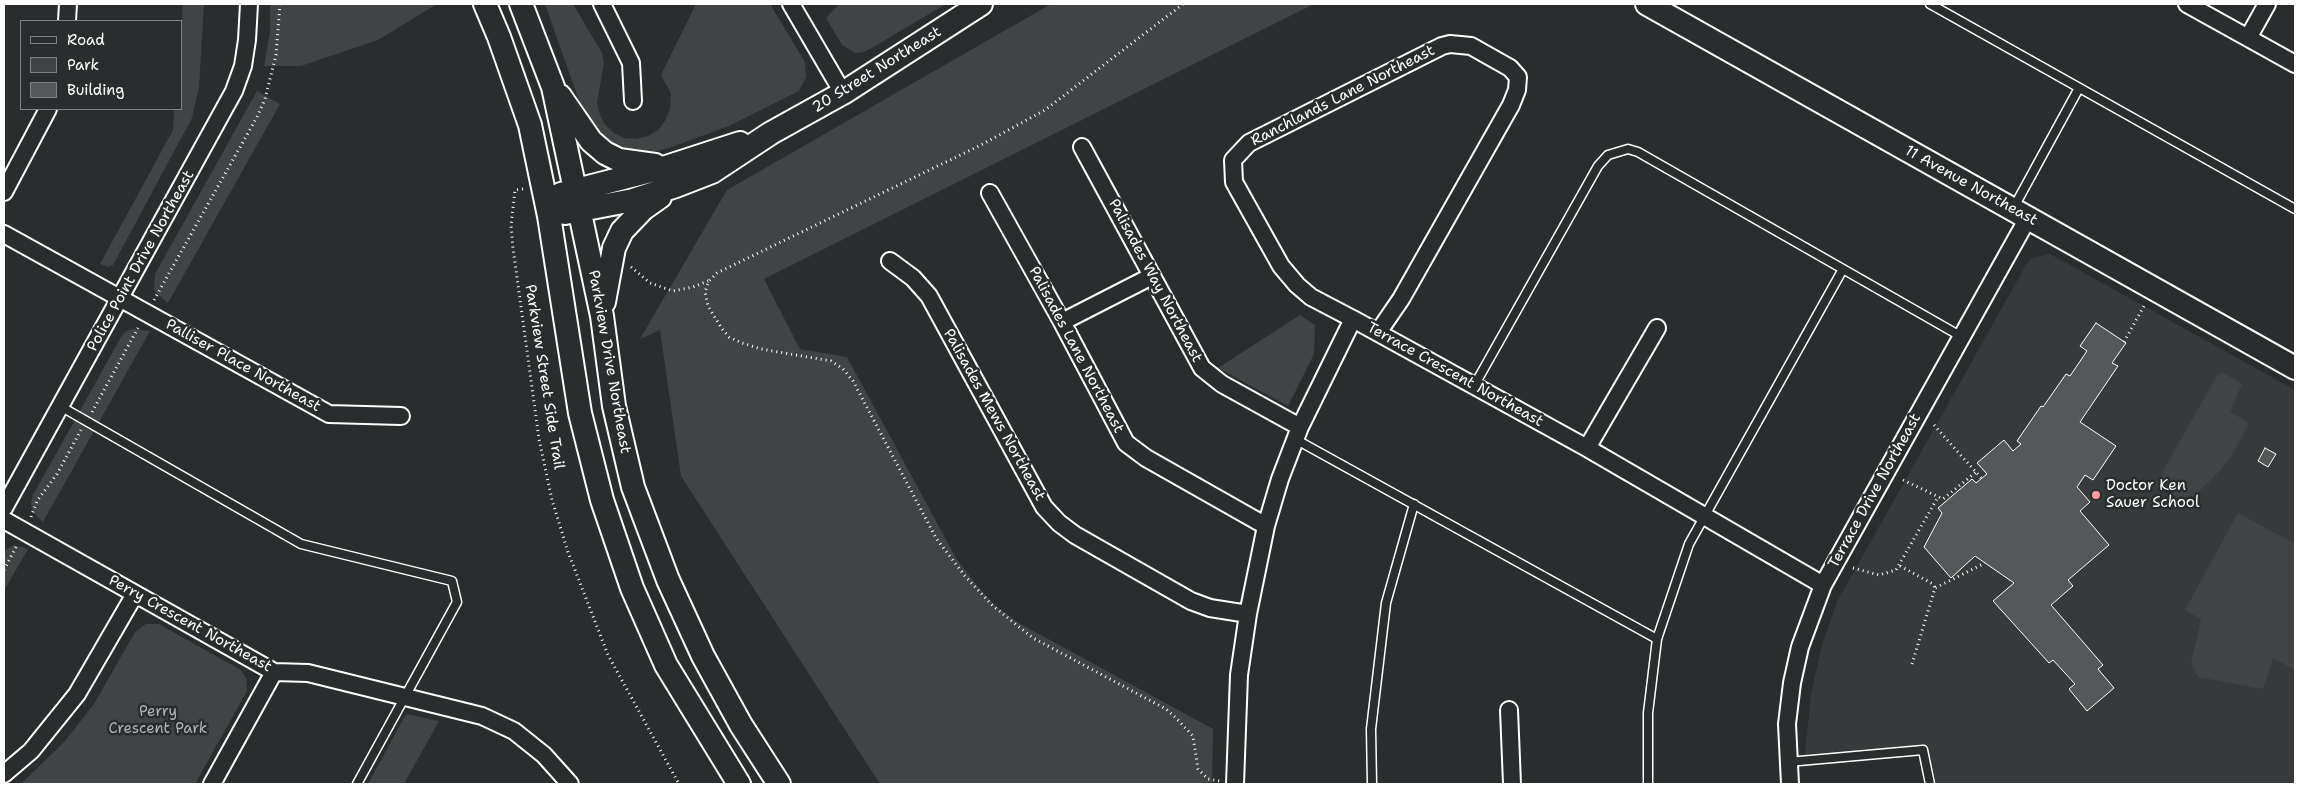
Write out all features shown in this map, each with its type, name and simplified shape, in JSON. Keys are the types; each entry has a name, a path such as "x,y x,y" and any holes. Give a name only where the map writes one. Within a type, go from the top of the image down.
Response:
{"main road":[{"path":"485,4 499,37 530,125 547,207 580,413 602,500 632,588 666,665 739,784"},
{"name":"Parkview Drive Northeast","path":"521,4 554,87 602,316 614,406 634,487 664,570 703,656 741,725 778,784"},
{"name":"20 Street Northeast","path":"578,200 633,200 712,172 771,133 843,93 981,4"},
{"name":"11 Avenue Northeast","path":"1647,4 2295,368"},
{"path":"554,87 591,141 605,153 619,160 631,163 666,167"},
{"name":"20 Street Northeast","path":"547,207 578,200 666,167 771,133"},
{"path":"602,316 614,248 622,232 643,209 676,186"}],"street":[{"path":"67,20 68,4"},
{"name":"Police Point Drive Northeast","path":"4,508 234,92 243,66 246,49 249,4"},
{"path":"602,4 631,63 633,102"},
{"path":"790,4 843,93"},
{"path":"2187,4 2295,64"},
{"path":"2248,38 2267,4"},
{"name":"Ranchlands Lane Northeast","path":"1353,319 1311,296 1297,285 1281,266 1234,182 1233,160 1249,143 1442,46 1450,44 1471,46 1510,68 1518,77 1517,90 1511,104 1406,290 1379,331"},
{"path":"4,192 47,110"},
{"name":"Palisades Way Northeast","path":"1082,147 1202,368 1222,384 1298,433"},
{"name":"Palisades Lane Northeast","path":"990,194 1062,322 1126,443 1135,452 1266,526"},
{"name":"Terrace Drive Northeast","path":"1790,784 1787,724 1792,683 1800,647 1823,585 1962,337 2020,214"},
{"name":"Palliser Place Northeast","path":"4,234 329,414 401,416"},
{"name":"Palisades Mews Northeast","path":"890,261 912,278 929,296 1044,507 1059,524 1183,598 1210,608 1248,614"},
{"path":"1062,322 1152,276"},
{"name":"Terrace Crescent Northeast","path":"1235,784 1239,675 1248,614 1266,526 1298,433 1353,319 1379,331 1587,448 1823,585"},
{"path":"1587,448 1657,328"},
{"name":"Perry Crescent Northeast","path":"4,520 274,672 308,672 482,716 514,731 544,755 570,784"},
{"path":"4,774 31,750 77,694 135,594"},
{"path":"212,784 274,672"},
{"path":"1509,710 1512,784"}],"lane":[{"path":"1930,4 2295,209"},
{"path":"2020,214 2079,88"},
{"path":"1474,386 1598,166 1608,155 1616,151 1628,150 1638,152 1962,337"},
{"path":"1648,784 1648,714 1657,639 1689,544 1703,515 1843,269"},
{"path":"60,406 301,544 452,581 457,602 356,784"},
{"path":"1298,433 1414,504 1657,639"},
{"path":"1372,784 1371,729 1386,603 1414,504"},
{"path":"1788,762 1923,750 1930,784"}],"path":[{"path":"4,570 25,532 37,501 57,474 257,117 265,99 276,55 280,4"},
{"name":"Parkview Street Side Trail","path":"521,189 515,190 511,226 513,248 539,439 552,500 568,552 608,655 680,784"},
{"path":"625,262 650,283 662,288 680,290 709,281"},
{"path":"2124,342 2149,297"},
{"path":"1934,425 1982,478"},
{"path":"1903,480 1943,499 1976,472"},
{"path":"1853,568 1879,576 1888,574 1900,566 1938,497"},
{"path":"1912,664 1935,588 1985,563"},
{"path":"1900,566 1933,584 1935,588"}],"shaded area":[{"name":"Doctor Ken Sauer School","path":"2050,254 2295,390 2295,784 1936,784 1927,745 1805,754 1811,694 1822,645 1838,600 2026,265 2032,258"}],"green space":[{"path":"183,4 204,4 199,87 192,118 113,265 108,267 100,264 173,130 174,110 182,110"},
{"path":"270,4 437,4 378,40 301,66 264,66 270,31"},
{"path":"545,4 573,4 602,53 604,63 597,103 600,115 605,125 614,133 624,138 636,139 648,136 658,130 665,121 670,109 671,94 661,75 696,4 770,4 805,62 806,77 799,91 729,126 669,148 642,155 622,153 605,144 583,112"},
{"path":"839,4 946,4 870,49 855,53 842,45 826,18"},
{"path":"1051,4 1314,4 764,279 800,349 847,357 956,558 977,586 995,605 1017,622 1213,729 1212,784 880,784 681,476 660,330 640,339 727,190"},
{"path":"257,91 280,104 168,303 154,291 155,274"},
{"path":"1300,315 1315,325 1314,354 1288,406 1218,368"},
{"path":"134,329 150,331 43,522 32,511 33,495 121,337 126,331"},
{"path":"2223,373 2242,384 2230,412 2246,421 2248,425 2230,458 2215,476 2192,498 2177,499 2155,485 2218,374"},
{"path":"2238,513 2295,544 2295,670 2273,658 2263,689 2198,677 2191,664 2201,619 2185,610"},
{"path":"14,545 28,549 4,591 4,550"},
{"name":"Perry Crescent Park","path":"146,624 159,624 241,670 246,678 247,691 195,784 21,784 65,741 94,704 135,632"},
{"path":"406,714 439,721 404,784 368,784"}],"building":[{"path":"2096,323 2126,343 2112,363 2118,366 2080,422 2116,446 2093,480 2085,475 2077,487 2090,502 2080,511 2109,545 2068,580 2073,586 2051,605 2103,665 2098,669 2114,688 2087,711 2069,689 2075,684 2053,660 2049,663 1993,601 2014,583 1975,556 1951,578 1924,547 1942,513 1938,508 1972,479 1976,483 1987,474 1977,463 2004,440 2013,451 2021,444 2017,441 2041,406 2043,407 2066,374 2070,376 2087,351 2080,346"},
{"path":"2265,448 2276,454 2268,467 2258,461"}],"place":[{"name":"Doctor Ken Sauer School","path":"2096,495"}]}
